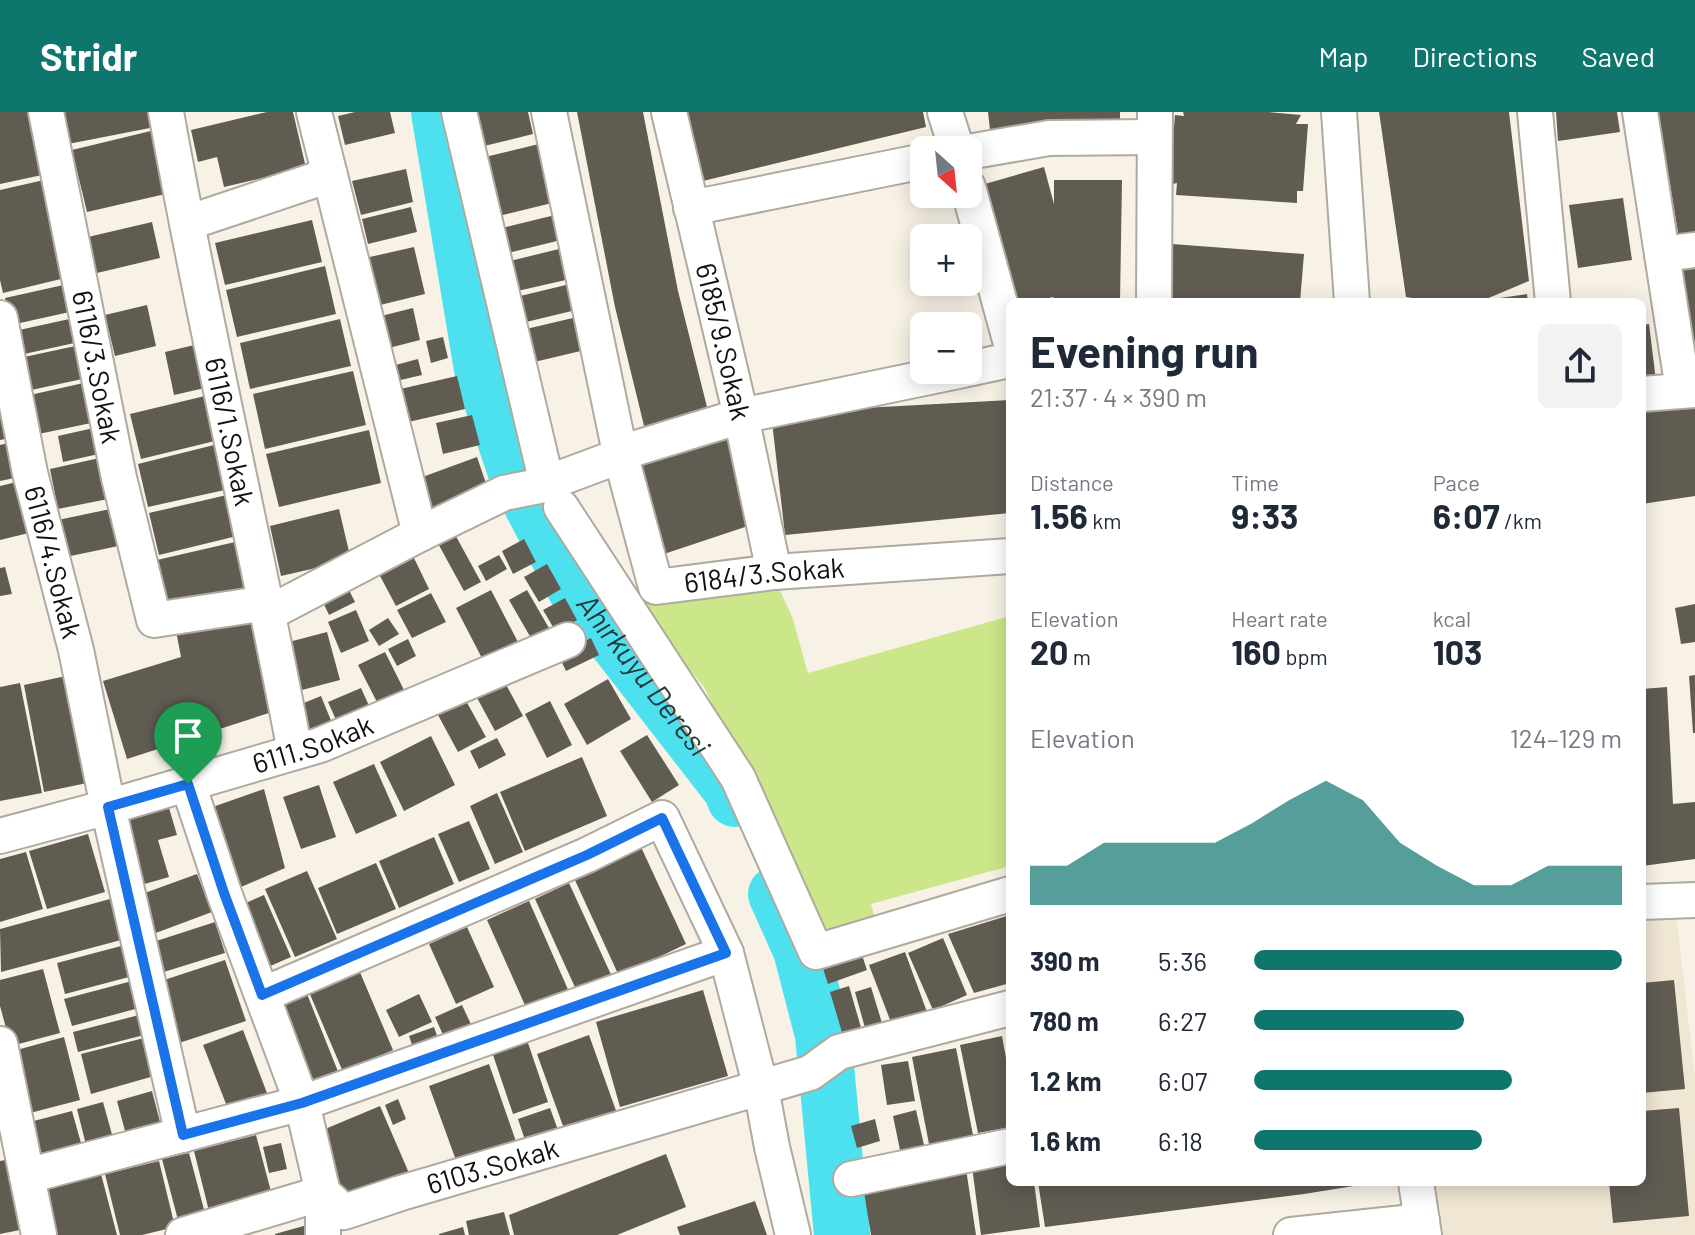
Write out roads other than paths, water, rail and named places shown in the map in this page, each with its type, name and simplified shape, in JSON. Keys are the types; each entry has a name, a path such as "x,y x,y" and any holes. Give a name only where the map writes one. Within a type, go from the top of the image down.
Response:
{"street":[{"name":"6116/3.Sokak","path":"46,112 119,478 154,620 268,608"},
{"name":"6116/1.Sokak","path":"166,112 295,752"},
{"path":"314,112 420,534"},
{"path":"459,112 549,492 738,778 816,952 1006,895"},
{"path":"549,112 620,453"},
{"name":"6185/9.Sokak","path":"669,112 741,416 774,572"},
{"path":"945,112 953,136"},
{"path":"1339,112 1352,298"},
{"path":"1535,112 1553,298"},
{"path":"1640,112 1678,252 1689,390 1646,394"},
{"path":"982,150 1155,125 1154,298"},
{"path":"691,208 910,164"},
{"path":"187,223 330,175"},
{"path":"974,208 1006,325"},
{"name":"6116/4.Sokak","path":"0,318 30,473 76,650 108,807 183,1135"},
{"path":"982,366 1006,361"},
{"path":"268,608 504,493 549,492 620,453 741,416 910,381"},
{"name":"6184/3.Sokak","path":"620,453 656,587 774,572 1006,556"},
{"name":"6111.Sokak","path":"0,836 320,745 568,640"},
{"path":"188,784 224,893 302,1103 323,1193 323,1235"},
{"path":"262,995 587,855 662,818 726,953 761,1088 793,1235"},
{"path":"1646,902 1695,900"},
{"path":"27,1176 302,1103 726,953"},
{"name":"6103.Sokak","path":"323,1193 344,1212 810,1073 839,1052 1006,1009"},
{"path":"0,1044 39,1235"},
{"path":"851,1179 1006,1147"},
{"path":"1291,1235 1423,1228 1417,1186"},
{"path":"183,1235 323,1193"}],"waterway":[{"name":"Ahırkuyu Deresi","path":"439,112 483,375 518,478 575,588 731,789 735,799"},
{"name":"Ahırkuyu Deresi","path":"776,894 801,950 823,1035 842,1235"}]}
